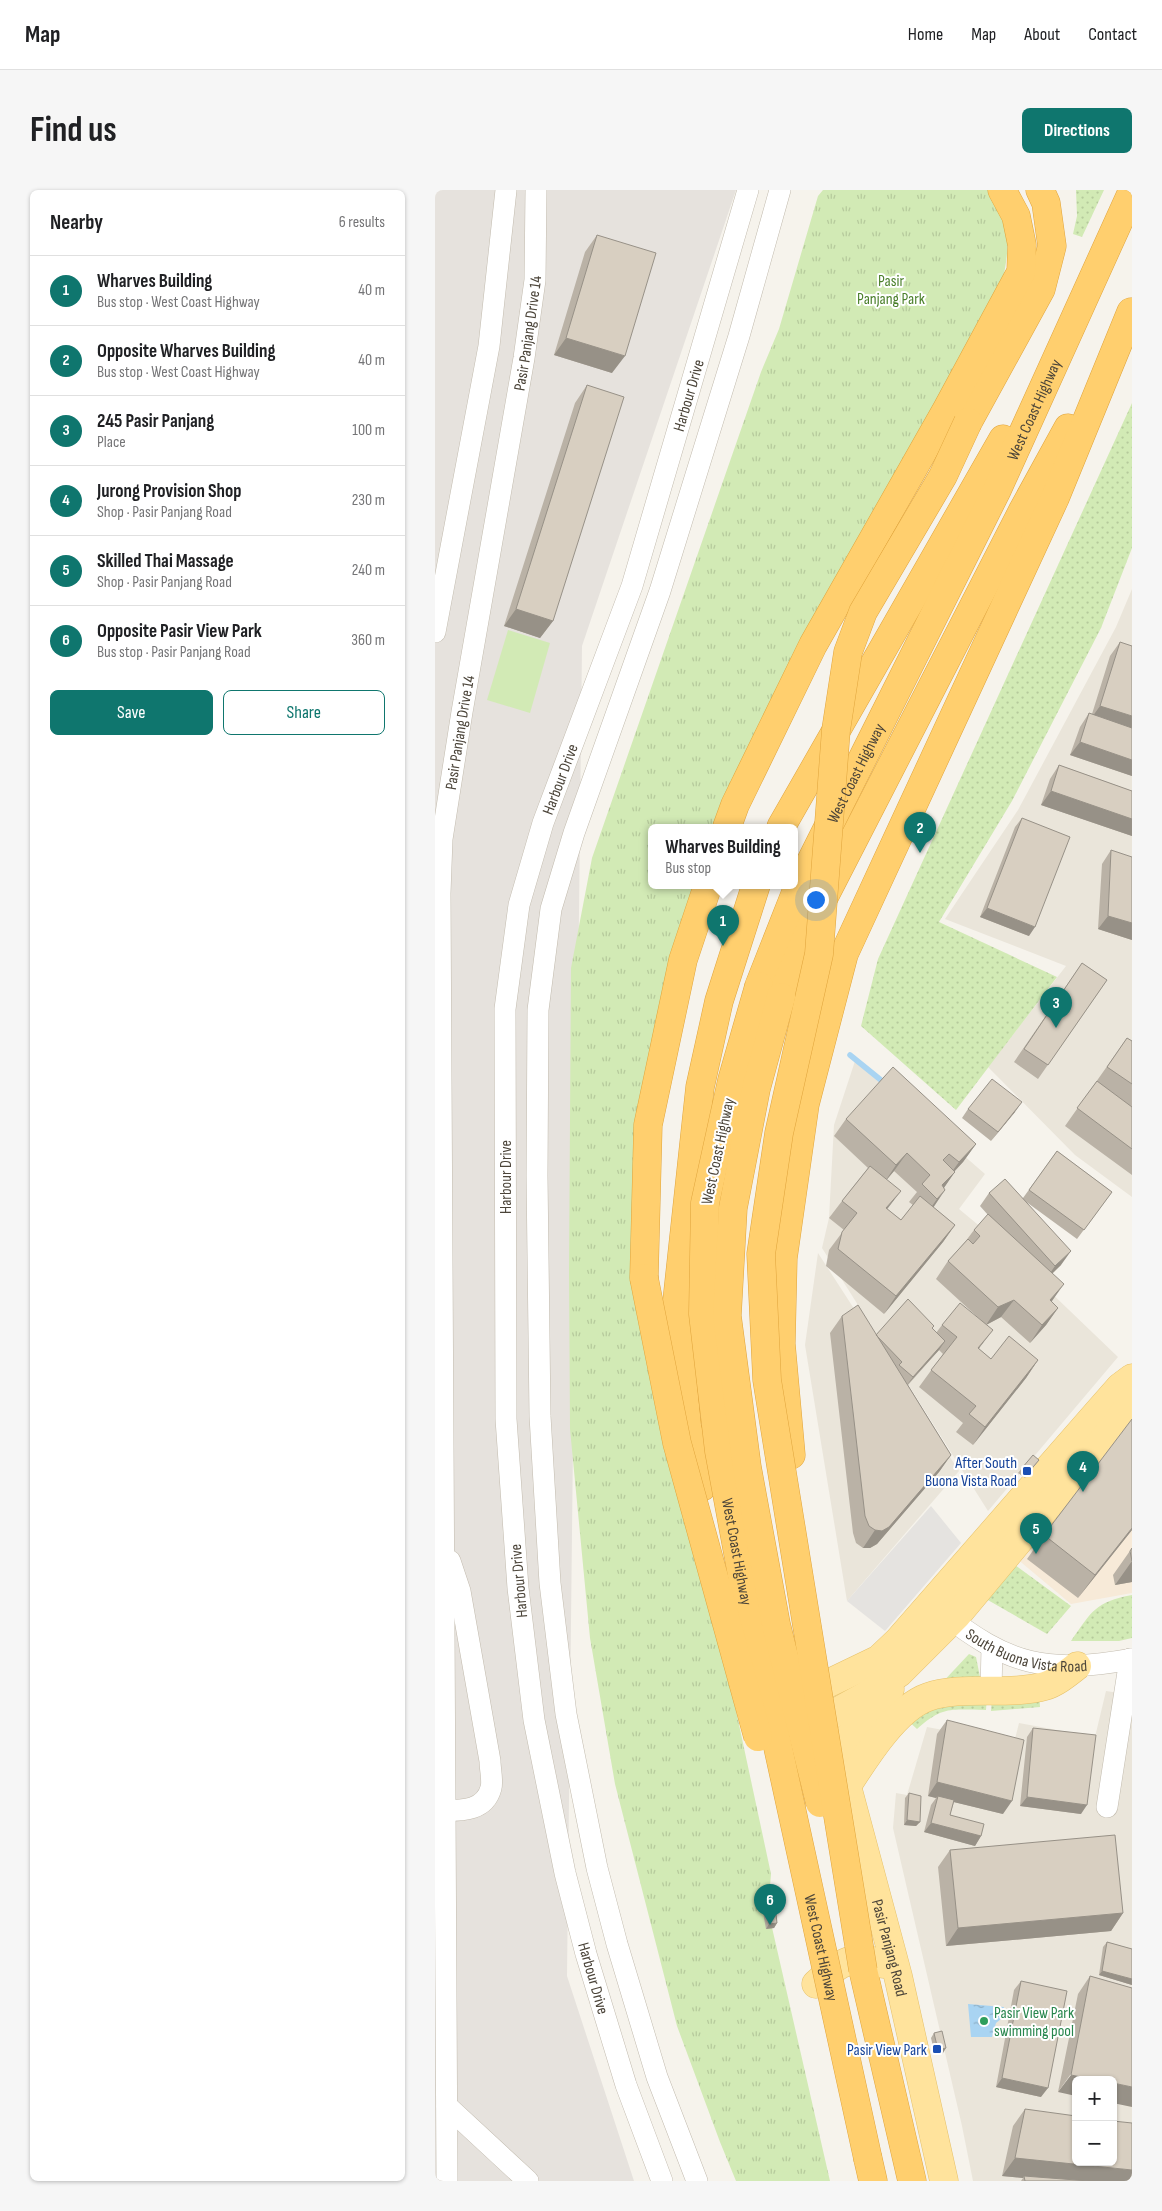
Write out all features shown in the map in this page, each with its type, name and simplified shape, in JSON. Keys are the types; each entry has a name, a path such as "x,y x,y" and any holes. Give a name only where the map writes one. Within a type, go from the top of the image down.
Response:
{"highway":[{"path":"863,1970 767,1380 761,1254 779,1132 819,954 836,730 848,652 863,612 943,476 957,416 1021,272 1022,245 1017,216 1002,190"},
{"path":"728,824 735,804 813,645 957,416 1041,289 1053,246 1047,203 1040,190"},
{"name":"West Coast Highway","path":"798,885 997,490 1132,192"},
{"path":"783,824 1087,292"},
{"path":"827,1684 811,1596 788,1430 781,1344 783,1258 805,1104 844,954 1055,498 1132,311"},
{"name":"West Coast Highway","path":"912,2181 863,1970 825,1824 777,1624 747,1467 727,1316 733,1208 756,1089 781,997 823,899 1023,510 1132,311"},
{"path":"707,889 683,960 648,1126 644,1278 677,1443 821,1979"},
{"path":"753,1696 687,1426 676,1310 699,1087 719,1001 755,889"},
{"name":"West Coast Highway","path":"796,889 759,986 732,1080 705,1203 703,1314 719,1451 752,1628 821,1979 873,2181"}],"main road":[{"path":"753,1696 784,1710 833,1714 867,1695 899,1673 952,1620 1121,1411 1120,1387 1132,1378"},
{"path":"764,1743 784,1710 827,1684 879,1659 899,1641 930,1603 1121,1411"},
{"path":"847,1786 866,1756 911,1706 927,1697 941,1693 1018,1690 1047,1686 1077,1666"},
{"path":"840,1748 888,1693 899,1673"},
{"name":"Pasir Panjang Road","path":"827,1684 847,1786 898,1976 944,2181"},
{"path":"753,1696 821,1979 861,2181"},
{"path":"821,1979 839,1964 851,1959 868,1958 885,1964 898,1976"}],"street":[{"path":"435,632 489,346 506,190"},
{"name":"Pasir Panjang Drive 14","path":"447,2181 440,1810 440,1647 443,1542 439,839 524,358 535,280 536,190"},
{"name":"Harbour Drive","path":"662,2181 626,2085 586,1954 565,1873 534,1720 518,1588 506,1419 505,1009 519,905 543,824 632,586 748,190"},
{"name":"Harbour Drive","path":"697,2181 657,2077 617,1944 597,1868 566,1714 550,1583 540,1416 537,1176 538,1010 553,900 574,833 660,591 739,336 780,190"},
{"path":"440,1810 471,1810 485,1802 492,1787 490,1761 460,1591 443,1542"},
{"name":"South Buona Vista Road","path":"930,1603 992,1647 1007,1655 1041,1665 1077,1666 1131,1659"},
{"path":"991,1691 992,1647"},
{"path":"1107,1807 1131,1659"},
{"path":"447,2106 528,2181"}],"shaded area":[{"path":"435,190 736,190 582,646 567,1976 634,2181 435,2181"},
{"path":"1132,589 1132,1197 1075,1155 988,1067 1066,966 945,919 1018,810 1116,627"},
{"path":"855,1061 985,1174 959,1209 994,1238 1118,1357 988,1511 822,1248 829,1218 834,1125"},
{"path":"818,1253 959,1471 847,1601 805,1345"},
{"path":"1132,1421 1132,1593 1071,1604 1016,1558"},
{"path":"931,1506 961,1543 885,1631 847,1601"},
{"path":"1106,1691 1132,1695 1132,2181 973,2181 893,1828 896,1793 907,1795 927,1727 1014,1743 1019,1723 1095,1737"}],"green space":[{"name":"Pasir Panjang Park","path":"823,190 988,190 996,200 1006,222 1008,247 1002,284 763,717 719,808 714,824 648,824 648,889 693,889 635,1239 771,1874 768,1910 830,2181 736,2181 677,2026 615,1784 590,1638 570,1429 571,968 592,858 761,372 779,329 818,196"},
{"path":"1076,190 1104,190 1082,237 1073,234 1077,216"},
{"path":"1132,403 1132,548 1101,628 1012,801 939,922 1057,977 956,1110 861,1026 878,959"},
{"path":"508,630 550,643 530,713 487,700"},
{"path":"1015,1565 1071,1606 1047,1634 986,1599"},
{"path":"1132,1595 1132,1638 1119,1641 1071,1641 1096,1609 1110,1601"},
{"path":"969,1654 976,1657 981,1682 939,1686"},
{"path":"1039,1692 1040,1707 991,1711 992,1695"},
{"path":"987,1696 986,1710 949,1710 934,1716 917,1729 904,1717"}],"water":[{"name":"Pasir View Park swimming pool","path":"968,2004 1004,2007 1001,2019 996,2023 992,2037 971,2037"}],"building":[{"path":"597,235 656,253 625,356 566,338"},
{"path":"587,385 624,397 553,621 516,609"},
{"path":"1120,642 1132,646 1132,716 1100,706"},
{"path":"1089,713 1132,728 1132,760 1080,742"},
{"path":"1059,765 1132,791 1132,819 1051,791"},
{"path":"1022,818 1070,837 1035,927 987,908"},
{"path":"1111,850 1132,857 1132,923 1108,916"},
{"path":"1082,963 1107,980 1048,1065 1024,1049"},
{"path":"1127,1038 1132,1041 1132,1084 1107,1067"},
{"path":"893,1067 976,1144 959,1162 949,1154 943,1160 955,1172 942,1185 945,1190 937,1199 922,1184 930,1175 907,1153 896,1165 846,1119"},
{"path":"992,1079 1022,1102 998,1132 968,1109"},
{"path":"1097,1081 1132,1107 1132,1149 1077,1108"},
{"path":"1057,1151 1112,1192 1084,1230 1029,1190"},
{"path":"870,1166 901,1191 886,1208 901,1220 920,1196 955,1225 896,1296 838,1249 842,1232 857,1213 842,1201"},
{"path":"1005,1179 1071,1251 1055,1266 989,1193"},
{"path":"988,1214 1064,1284 1050,1300 1058,1308 1042,1325 1014,1300 998,1307 948,1261 968,1239 973,1244 980,1236 974,1230"},
{"path":"908,1299 934,1326 932,1328 945,1341 913,1377 899,1365 902,1362 876,1335"},
{"path":"960,1303 993,1330 978,1348 991,1359 1009,1336 1038,1360 985,1427 969,1414 976,1406 931,1370 957,1337 942,1325"},
{"path":"858,1305 951,1455 889,1527 882,1531 875,1530 869,1526 865,1516 842,1316"},
{"path":"1132,1419 1132,1528 1095,1575 1044,1535"},
{"path":"1033,1455 1039,1460 1028,1473 1022,1468"},
{"path":"947,1720 1024,1740 1012,1801 937,1782"},
{"path":"1033,1728 1096,1735 1087,1805 1027,1797"},
{"path":"909,1793 921,1796 920,1822 907,1820"},
{"path":"938,1796 954,1800 950,1815 984,1824 981,1836 931,1823"},
{"path":"1115,1835 1123,1913 958,1928 950,1850"},
{"path":"775,1906 777,1923 769,1924 766,1907"},
{"path":"1107,1942 1132,1949 1132,1979 1102,1971"},
{"path":"1090,1976 1132,1988 1132,2087 1117,2084 1117,2076 1071,2075"},
{"path":"1021,1981 1067,1991 1048,2088 1002,2078"},
{"path":"942,2031 946,2048 938,2050 934,2033"},
{"path":"1025,2109 1072,2115 1072,2164 1015,2158"},
{"path":"1117,2121 1132,2123 1132,2170 1093,2166 1117,2166"},
{"path":"1024,2176 1089,2181 1025,2181"}],"waterway":[{"path":"850,1055 887,1085"}],"place":[{"name":"Opposite Wharves Building","path":"920,853"},
{"name":"Wharves Building","path":"723,946"},
{"name":"245 Pasir Panjang","path":"1056,1028"},
{"name":"After South Buona Vista Road","path":"1027,1471"},
{"name":"Jurong Provision Shop","path":"1083,1492"},
{"name":"Skilled Thai Massage","path":"1036,1554"},
{"name":"Opposite Pasir View Park","path":"770,1925"},
{"name":"Pasir View Park swimming pool","path":"984,2021"},
{"name":"Pasir View Park","path":"937,2049"}]}
